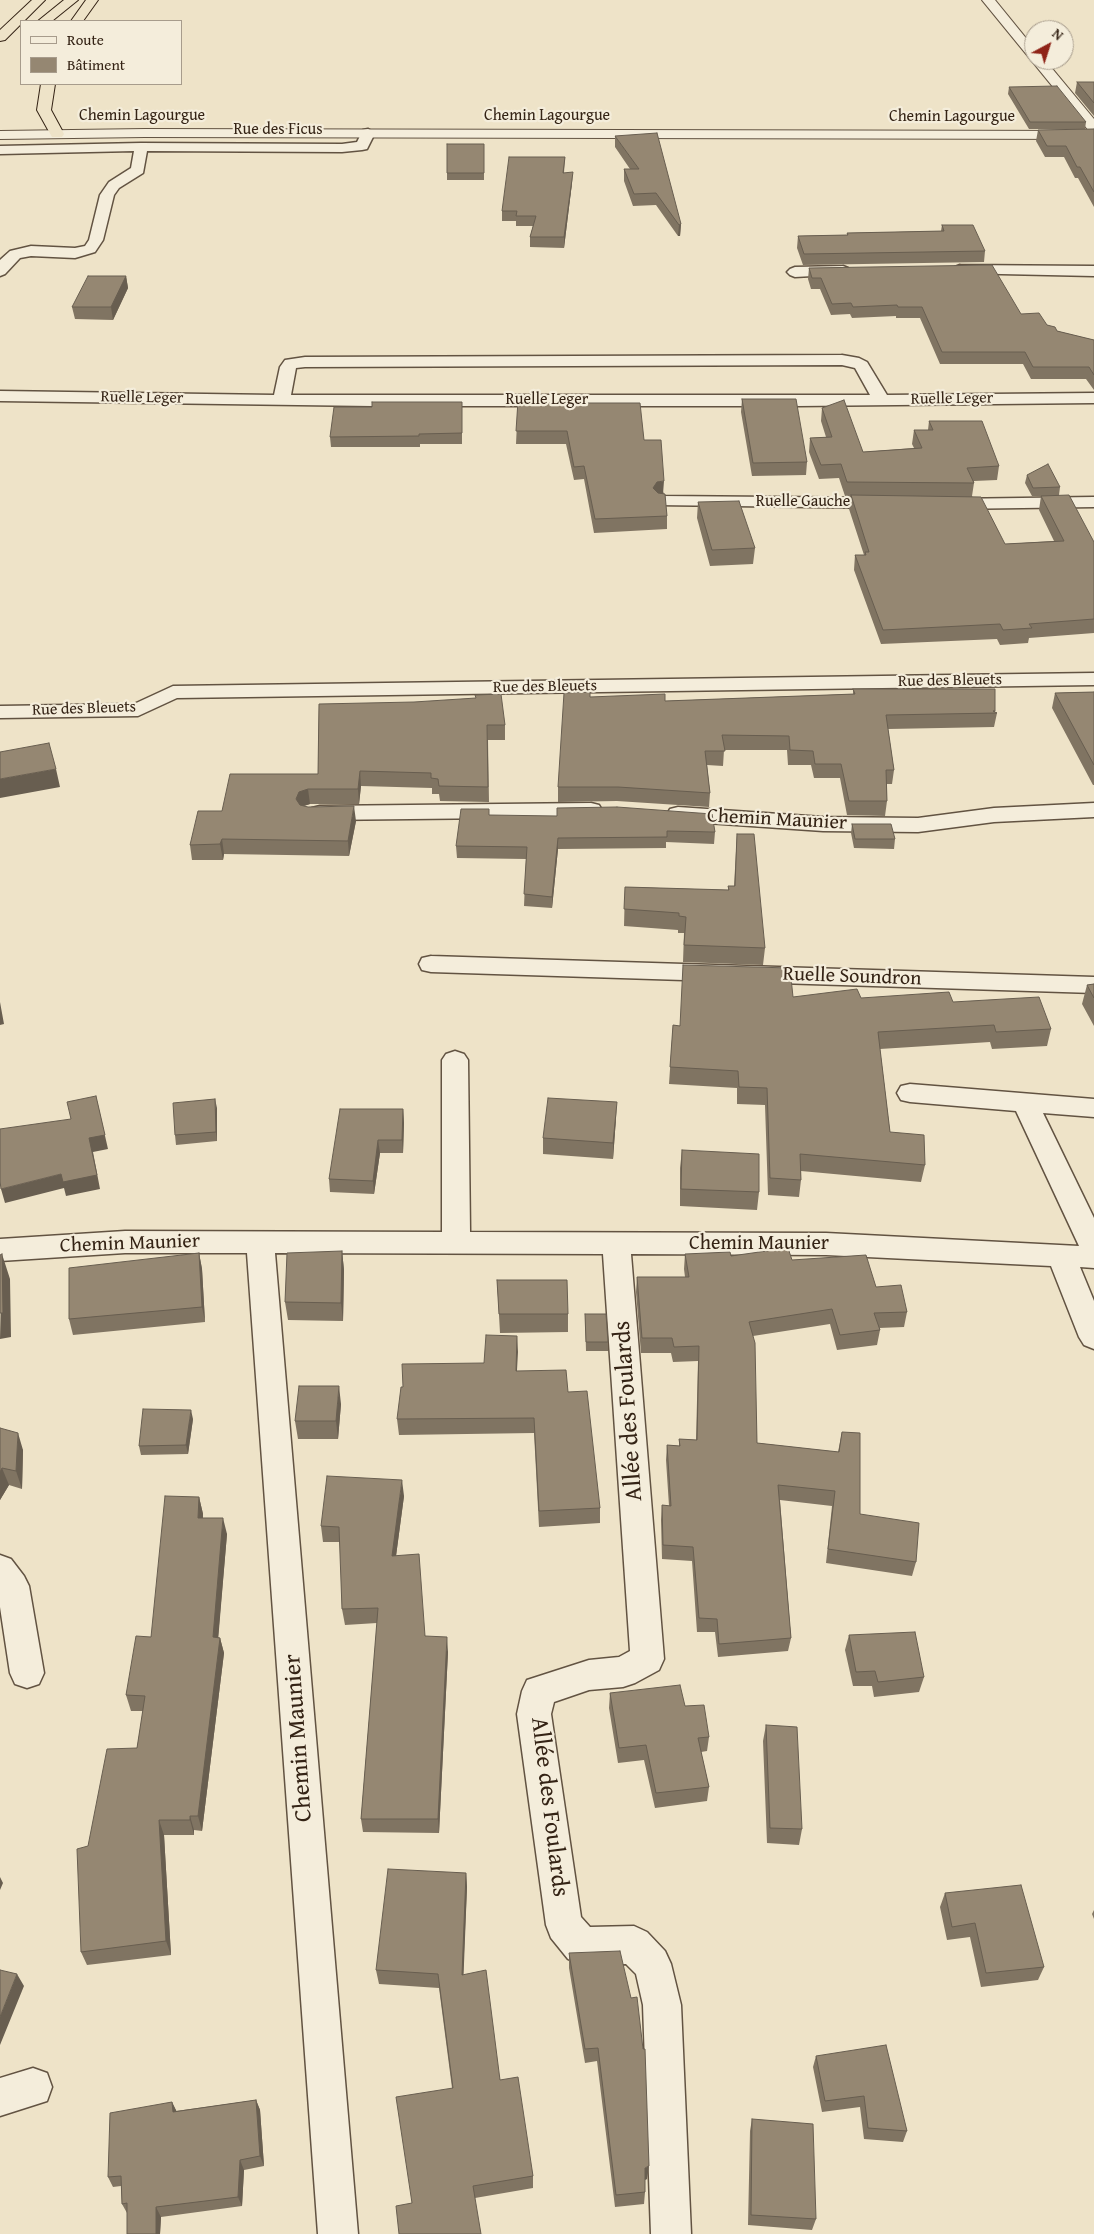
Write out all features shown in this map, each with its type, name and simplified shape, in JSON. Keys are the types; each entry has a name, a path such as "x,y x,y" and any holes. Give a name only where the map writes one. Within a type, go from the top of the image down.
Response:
{"highway":[{"path":"0,38 39,0"},
{"path":"26,20 52,0"},
{"path":"45,20 72,0"},
{"path":"78,20 92,0"},
{"path":"0,38 20,24"},
{"path":"48,85 44,110 57,134"}],"street":[{"path":"988,0 1024,44"},
{"path":"1046,70 1094,128"},
{"name":"Chemin Lagourgue","path":"0,135 368,133 1094,135"},
{"name":"Rue des Ficus","path":"0,150 141,147 342,148 362,146 368,133"},
{"name":"Chemin Lagourgue","path":"0,271 4,264 15,254 31,251 75,253 90,249 96,240 107,195 114,185 138,170 141,147"},
{"path":"947,270 1094,271"},
{"path":"795,272 862,271"},
{"path":"281,400 288,366 291,363 305,362 842,360 861,365 881,400"},
{"name":"Ruelle Leger","path":"0,396 281,400 1094,398"},
{"name":"Ruelle Gauche","path":"663,501 907,503"},
{"path":"936,504 1094,502"},
{"name":"Rue des Bleuets","path":"0,712 138,710 173,692 1094,679"},
{"path":"310,813 616,810"},
{"name":"Chemin Maunier","path":"655,812 823,824 918,826 994,815 1094,810"},
{"name":"Ruelle Soundron","path":"431,964 1094,985"},
{"path":"455,1060 456,1242"},
{"path":"910,1093 1094,1108"},
{"path":"1025,1102 1094,1248"},
{"name":"Chemin Maunier","path":"0,1250 125,1242 826,1244 1094,1258"},
{"name":"Chemin Maunier","path":"260,1242 338,2234"},
{"name":"Allée des Foulards","path":"616,1243 647,1659 623,1672 588,1675 539,1691 534,1714 564,1925 582,1946 634,1945 652,1964 662,2005 671,2234"},
{"path":"1061,1255 1094,1337"},
{"path":"0,1569 13,1586 27,1673"}],"building":[{"path":"1077,82 1094,82 1094,103"},
{"path":"1057,86 1086,122 1030,122 1009,87"},
{"path":"1094,129 1094,192 1080,167 1077,167 1066,146 1047,146 1038,130"},
{"path":"657,133 681,224 679,225 656,193 634,194 624,169 639,169 615,136"},
{"path":"447,144 484,144 484,173 447,173"},
{"path":"509,157 565,157 563,173 573,172 564,237 530,237 536,216 516,216 517,211 502,211"},
{"path":"942,225 973,225 985,251 804,254 798,236 944,231"},
{"path":"992,265 1021,314 1039,313 1047,325 1055,327 1057,331 1094,340 1094,375 1089,367 1033,367 1025,352 942,352 922,307 898,307 897,305 853,307 851,303 832,304 821,278 812,278 809,268"},
{"path":"88,276 126,276 111,307 72,307"},
{"path":"742,399 796,399 807,462 753,463"},
{"path":"844,400 863,452 922,448 914,430 933,430 929,421 982,421 999,466 967,468 974,483 847,482 841,464 821,465 810,438 832,437 822,408"},
{"path":"518,401 640,403 644,440 661,440 664,481 657,482 653,488 658,493 665,494 667,516 595,519 584,466 574,467 567,431 516,431"},
{"path":"372,402 462,402 462,433 419,434 419,436 330,437 334,407 372,407"},
{"path":"1048,464 1060,487 1033,488 1027,475"},
{"path":"851,495 981,497 1005,544 1064,541 1041,496 1069,495 1094,542 1094,619 1029,624 1032,628 1003,630 1000,624 883,630 855,555 866,555 865,552 869,552"},
{"path":"739,501 755,548 712,550 698,502"},
{"path":"853,689 995,689 995,711 993,711 997,713 886,715 894,770 886,770 887,801 849,801 841,764 815,764 813,751 790,750 789,736 722,735 725,751 705,751 710,793 618,787 558,787 564,693 590,692 590,697 665,694 665,701 855,694"},
{"path":"1094,692 1094,765 1055,693"},
{"path":"501,694 505,725 487,725 488,787 439,786 438,779 431,778 431,773 360,771 358,789 308,789 299,792 296,799 300,805 308,807 354,806 348,841 222,839 220,844 190,845 198,811 222,811 230,774 318,774 319,704 414,702 476,698 475,695"},
{"path":"49,743 56,769 0,779 0,752"},
{"path":"617,807 712,814 715,832 667,831 667,837 558,838 552,897 524,894 527,847 456,846 461,809 489,809 489,815 557,816 557,808"},
{"path":"852,824 891,824 895,839 855,839"},
{"path":"737,834 754,834 765,948 684,945 686,917 679,916 679,913 624,909 625,887 729,890 728,886 735,886"},
{"path":"683,965 790,968 793,997 857,989 861,998 949,992 953,1002 1039,997 1051,1029 996,1032 994,1025 878,1032 890,1132 924,1135 925,1165 800,1154 801,1180 770,1178 767,1088 739,1087 738,1071 670,1067 673,1025 680,1026"},
{"path":"1094,984 1094,998 1087,985"},
{"path":"96,1096 105,1135 89,1138 97,1175 63,1182 61,1174 1,1189 0,1129 71,1119 67,1102"},
{"path":"548,1098 617,1102 613,1143 543,1138"},
{"path":"215,1099 216,1132 175,1135 173,1103"},
{"path":"340,1109 403,1109 402,1140 378,1140 373,1181 329,1179"},
{"path":"682,1150 759,1154 759,1192 681,1189"},
{"path":"788,1248 792,1260 866,1255 876,1287 901,1285 907,1312 874,1313 880,1330 840,1335 832,1309 749,1322 755,1343 757,1443 839,1452 842,1432 860,1433 860,1514 919,1523 916,1562 828,1549 835,1491 778,1485 791,1638 719,1644 717,1619 699,1618 693,1547 663,1545 662,1505 671,1506 667,1445 680,1446 679,1439 697,1440 699,1346 674,1347 672,1338 642,1338 637,1277 689,1277 685,1254 730,1252 731,1256"},
{"path":"342,1251 341,1303 285,1302 287,1253"},
{"path":"199,1253 202,1307 69,1319 69,1268"},
{"path":"2,1254 3,1313 0,1313 0,1255"},
{"path":"497,1280 567,1280 568,1314 499,1314"},
{"path":"585,1314 606,1314 608,1342 586,1342"},
{"path":"486,1335 517,1336 516,1371 566,1370 568,1392 587,1391 600,1508 539,1511 534,1418 397,1419 401,1387 403,1387 402,1364 484,1363"},
{"path":"299,1386 339,1386 336,1421 295,1421"},
{"path":"143,1409 191,1410 186,1445 139,1446"},
{"path":"0,1428 18,1433 16,1471 2,1468 0,1472"},
{"path":"327,1476 402,1480 392,1556 419,1554 425,1636 447,1637 438,1819 361,1819 378,1608 342,1609 339,1527 321,1526"},
{"path":"165,1496 199,1497 198,1518 223,1518 213,1637 220,1638 198,1816 190,1816 190,1820 159,1820 166,1941 81,1952 77,1849 88,1846 107,1749 137,1748 145,1696 126,1695 136,1636 151,1637"},
{"path":"915,1632 924,1677 878,1682 875,1671 856,1672 849,1635"},
{"path":"680,1685 685,1706 704,1705 709,1737 698,1738 709,1787 656,1793 646,1745 619,1748 610,1693"},
{"path":"766,1725 797,1727 802,1829 770,1828"},
{"path":"388,1869 466,1873 462,1975 486,1970 500,2080 518,2077 533,2176 473,2186 481,2234 399,2234 396,2206 412,2203 396,2097 453,2088 438,1974 376,1970"},
{"path":"1021,1885 1044,1967 986,1973 975,1923 952,1927 945,1893"},
{"path":"620,1951 631,1998 637,1997 643,2049 645,2049 649,2166 645,2168 645,2192 616,2195 598,2048 585,2049 569,1953"},
{"path":"0,1970 17,1974 0,2017"},
{"path":"886,2045 907,2131 868,2128 864,2096 825,2101 816,2056"},
{"path":"256,2100 260,2156 240,2160 238,2197 156,2207 156,2234 127,2234 127,2203 122,2204 121,2176 108,2177 110,2113 172,2102 173,2112"},
{"path":"752,2119 813,2124 816,2219 751,2215"}]}
